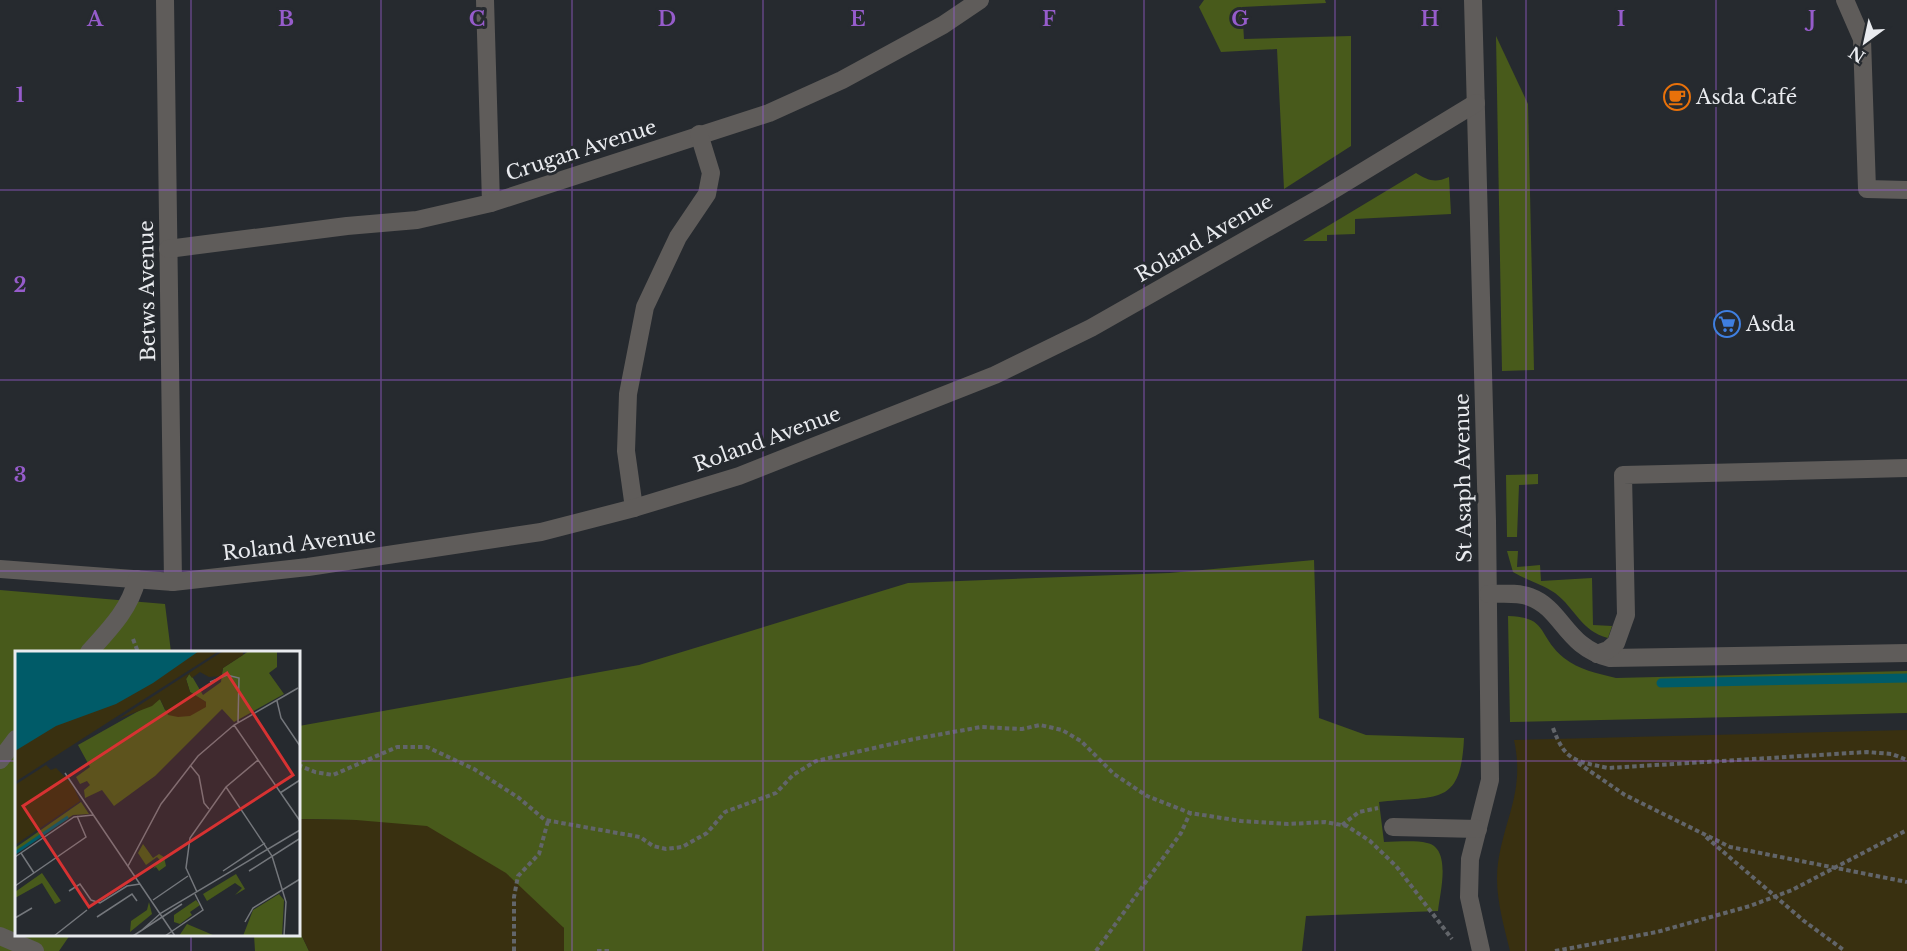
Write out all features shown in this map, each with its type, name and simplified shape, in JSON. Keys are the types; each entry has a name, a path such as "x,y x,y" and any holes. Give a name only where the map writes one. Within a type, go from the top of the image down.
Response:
{"street":[{"name":"Betws Avenue","path":"165,0 173,582"},
{"path":"485,0 491,203"},
{"name":"Crugan Avenue","path":"168,249 347,226 417,220 491,203 769,113 842,80 943,25 980,0"},
{"name":"St Asaph Avenue","path":"1473,0 1488,594 1490,780 1470,859 1469,897 1481,951"},
{"path":"1845,0 1862,39 1867,189 1907,190"},
{"name":"Roland Avenue","path":"0,569 173,582 308,567 541,532 634,508 739,476 995,375 1155,293 1476,103"},
{"path":"634,508 626,451 628,394 645,307 678,237 707,194 711,173 699,134"},
{"path":"1598,654 1608,650 1616,643 1626,615 1623,475 1907,468"},
{"path":"90,651 116,622 133,597 137,579"},
{"path":"1488,594 1531,597 1544,605 1581,645 1598,654 1625,659 1907,653"},
{"path":"0,760 15,740"},
{"path":"1392,827 1478,829"},
{"path":"0,936 35,951"}],"path":[{"path":"300,766 315,772 333,775 397,747 427,747 474,769 548,821 640,837 653,846 666,849 682,847 707,833 725,813 776,793 793,775 816,761 981,727 1022,729 1040,725 1072,735 1114,774 1147,796 1190,813 1241,821 1288,824 1325,822 1347,826 1370,841 1396,866 1455,942"},
{"path":"1553,728 1561,749 1625,795 1730,847 1907,882"},
{"path":"1575,761 1608,768 1867,752 1892,754 1907,760"},
{"path":"1096,951 1181,833 1190,813"},
{"path":"514,951 513,897 518,876 539,854 548,821"},
{"path":"1555,951 1657,932 1775,897 1907,830"},
{"path":"1701,832 1775,897 1845,951"},
{"path":"597,951 612,951"}],"green space":[{"path":"1204,0 1325,0 1326,3 1242,7 1244,39 1351,36 1351,146 1284,189 1277,49 1221,52 1199,7"},
{"path":"1496,36 1528,104 1534,370 1502,371"},
{"path":"1416,173 1432,180 1449,177 1451,214 1355,219 1355,234 1327,235 1327,241 1303,241"},
{"path":"1538,474 1538,484 1519,485 1517,537 1507,537 1506,475"},
{"path":"1507,551 1518,551 1517,567 1540,565 1541,581 1592,578 1593,625 1612,626 1608,638 1599,635 1585,625 1555,593 1513,572"},
{"path":"1314,560 1319,718 1366,735 1464,738 1462,761 1457,777 1451,787 1442,794 1379,802 1384,842 1427,843 1440,853 1443,872 1438,911 1306,916 1302,951 564,951 564,928 356,820 300,819 300,726 639,665 908,583 1169,573"},
{"path":"0,590 165,604 171,651 15,651 15,936 69,936 59,951 0,951"},
{"path":"1508,616 1521,617 1537,624 1556,650 1570,662 1588,671 1616,678 1907,671 1907,713 1510,722"},
{"path":"300,932 309,951 255,951 254,936 300,936"}],"sand":[{"path":"1907,730 1907,951 1510,951 1500,907 1497,874 1501,846 1516,789 1517,758 1514,740"},
{"path":"300,819 356,820 427,826 506,873 564,928 564,951 309,951 300,932"}],"waterway":[{"path":"1661,683 1907,678"}],"place":[{"name":"Asda Café","path":"1677,97"},
{"name":"Asda","path":"1727,324"}]}
